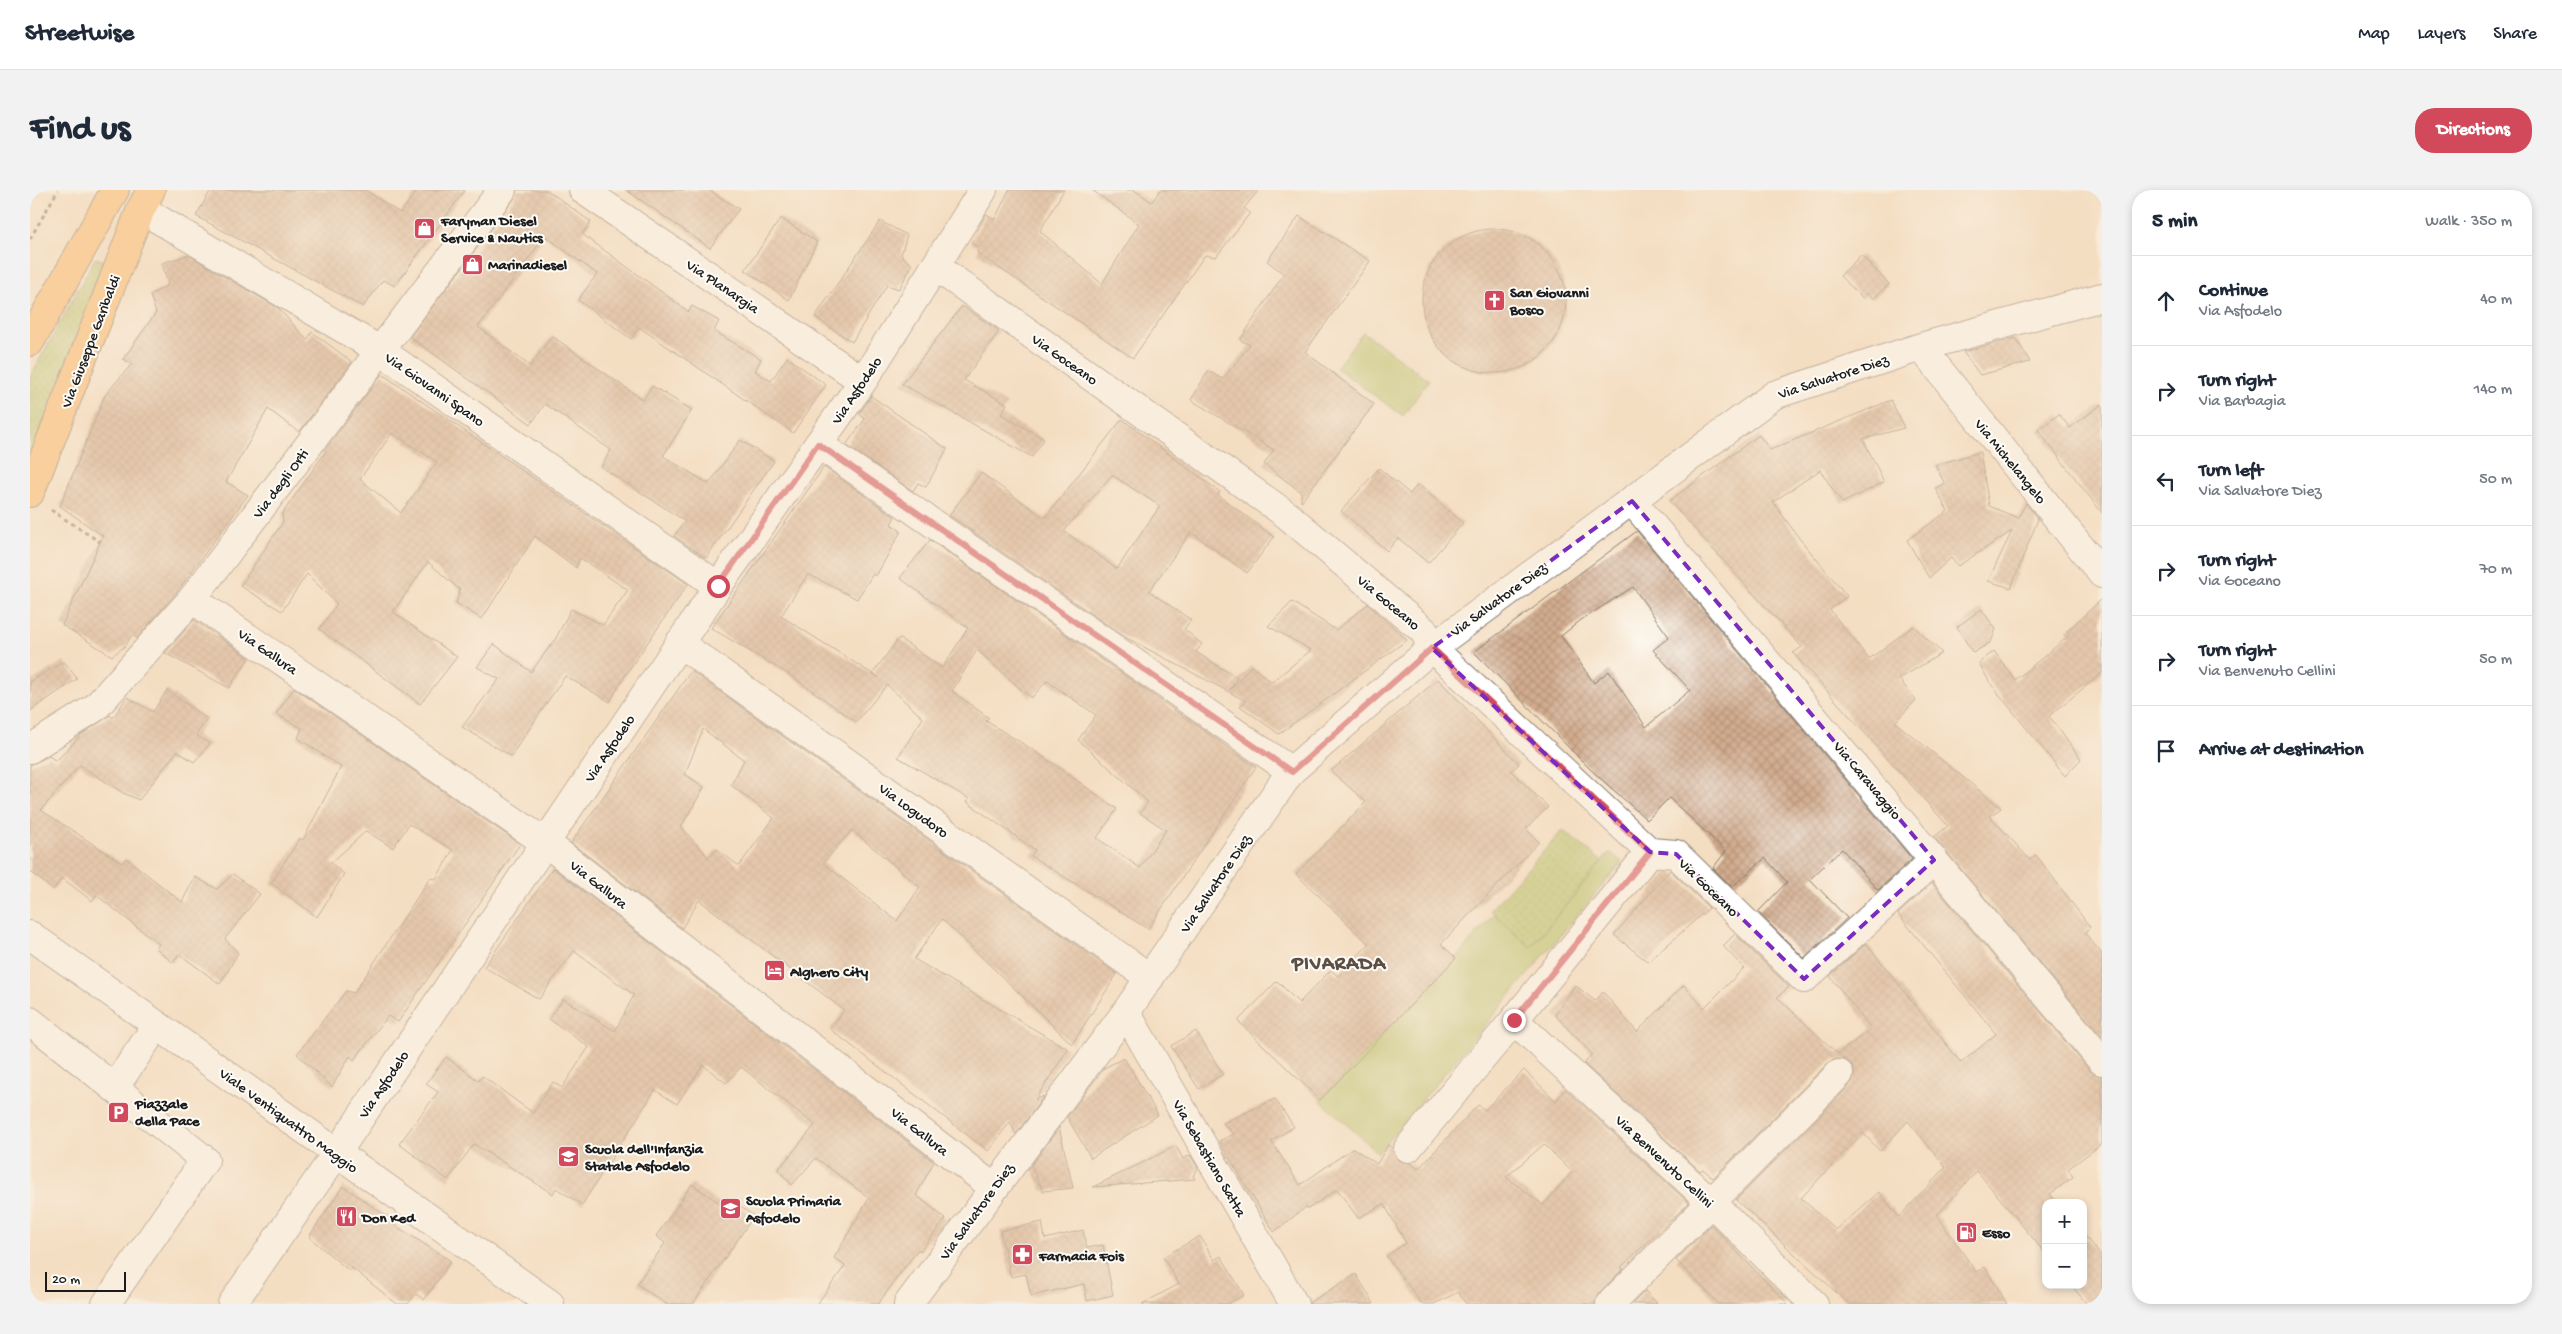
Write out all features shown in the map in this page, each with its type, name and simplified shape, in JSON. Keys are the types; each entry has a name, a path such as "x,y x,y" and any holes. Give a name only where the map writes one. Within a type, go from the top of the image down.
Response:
{"main road":[{"path":"30,342 115,190"},
{"name":"Via Giuseppe Garibaldi","path":"38,500 118,269 146,200"},
{"path":"82,250 96,244 105,246 114,251 118,269"}],"street":[{"name":"Via degli Orti","path":"30,749 96,707 192,599 502,190"},
{"name":"Via Planargia","path":"583,190 863,381"},
{"name":"Via Asfodelo","path":"232,1304 336,1154 679,642 863,381 983,190"},
{"name":"Via Giovanni Spano","path":"146,200 381,351 718,586"},
{"name":"Via Goceano","path":"936,267 1287,515 1424,631 1432,648 1650,852 1676,854 1804,979 1934,860"},
{"name":"Via Salvatore Diez","path":"908,1304 993,1187 1126,1012 1292,772 1432,648 1774,395 1921,348 2102,297"},
{"name":"Via Michelangelo","path":"1921,348 2102,574"},
{"path":"818,444 1292,772"},
{"name":"Via Caravaggio","path":"1632,501 2102,1061"},
{"name":"Via Gallura","path":"192,599 546,842 993,1187"},
{"name":"Via Logudoro","path":"679,642 1150,978"},
{"path":"1408,1148 1650,852"},
{"name":"Viale Ventiquattro Maggio","path":"30,934 336,1154 550,1304"},
{"name":"Via Sebastiano Satta","path":"1126,1012 1294,1304"},
{"name":"Via Benvenuto Cellini","path":"1514,1020 1711,1202 1814,1304"},
{"path":"30,1022 205,1160 106,1304"},
{"path":"114,1088 157,1025"},
{"path":"1610,1304 1839,1074"}],"path":[{"path":"30,239 58,190"},
{"path":"38,500 100,542"}],"highlighted area":[{"path":"1632,501 1934,860 1804,979 1676,854 1650,852 1432,648"}],"green space":[{"path":"95,258 105,261 30,462 30,377"},
{"path":"1363,332 1429,380 1403,416 1336,368"},
{"path":"1563,830 1602,862 1531,947 1490,910"},
{"path":"1610,852 1622,862 1378,1153 1320,1100 1456,958 1494,914 1531,947"}],"building":[{"path":"211,190 365,190 400,213 418,190 465,190 395,286 383,280 363,307 196,216"},
{"path":"517,190 547,190 591,222 582,234 689,312 692,306 719,321 714,331 761,359 755,371 771,381 787,357 826,385 793,433 639,327 631,339 578,300 597,274 545,236 478,327 530,366 552,336 643,400 652,386 692,410 663,456 709,484 740,440 774,461 706,558 674,536 685,521 601,467 611,450 545,404 531,424 410,337 514,199"},
{"path":"626,190 709,190 739,209 710,248"},
{"path":"1009,190 1064,190 1040,231 1102,284 1139,224 1092,190 1134,190 1152,202 1160,190 1259,190 1244,208 1250,213 1216,257 1205,255 1133,358 977,253 979,247 971,243 986,214 995,219"},
{"path":"1299,216 1370,261 1305,352 1374,404 1301,502 1301,492 1264,464 1274,450 1191,400 1208,371 1223,379 1250,345 1240,340 1284,274 1267,261"},
{"path":"781,218 817,242 789,300 745,270"},
{"path":"880,221 907,235 901,255 912,265 899,289 887,285 852,342 815,317"},
{"name":"San Giovanni Bosco","path":"1494,229 1522,234 1545,250 1561,273 1566,301 1561,329 1545,352 1522,368 1494,373 1466,368 1443,352 1427,329 1422,301 1427,273 1443,250 1466,234"},
{"path":"188,255 278,308 307,340 312,332 352,362 299,432 268,409 226,482 248,495 176,593 137,638 132,635 125,646 112,656 62,625 103,536 60,506 105,395 132,364 123,359 156,313 150,295 168,285 162,263"},
{"path":"1861,255 1889,284 1873,299 1867,293 1863,298 1840,276"},
{"path":"962,306 999,331 964,380 1007,404 1001,414 1044,439 1032,457 902,384"},
{"path":"2016,338 2030,362 1980,375 1963,352"},
{"path":"382,374 688,584 626,674 610,702 565,676 511,756 462,727 499,679 477,667 494,644 531,672 556,638 571,609 603,625 628,590 580,558 576,568 535,536 482,619 456,603 460,590 428,562 393,612 457,657 420,704 319,629 337,604 307,574 282,611 240,586 283,522 282,514 325,450","holes":["392,433 437,462 401,513 360,479"]},
{"path":"871,396 947,449 926,487 918,483 913,491 846,445 865,419 859,414"},
{"path":"1891,400 1904,428 1863,439 1884,482 1842,503 1820,470 1773,502 1799,538 1847,596 1830,610 1869,659 1913,626 1942,653 1899,679 1916,700 1895,722 2001,808 1990,816 2030,860 2036,855 2090,927 2085,933 2102,954 2102,1037 1934,837 1948,826 1793,653 1802,647 1669,501 1759,435 1770,450"},
{"path":"2102,404 2102,513 2038,430 2059,414 2070,428"},
{"path":"1122,419 1220,492 1218,495 1274,537 1247,573 1191,532 1149,591 1191,620 1184,629 1202,644 1196,652 1237,678 1230,690 1251,666 1272,682 1311,650 1268,626 1292,602 1336,630 1368,604 1407,640 1279,734 1240,706 1246,701 1125,637 949,515 981,473 1045,518","holes":["1112,475 1160,506 1117,569 1064,531"]},
{"path":"1980,452 1989,506 2018,518 2026,503 2038,519 2011,588 1988,581 2012,531 1958,566 1951,558 1929,578 1907,540 1948,511 1935,488 1945,484 1935,465"},
{"path":"824,467 895,517 891,524 901,531 876,576 873,574 857,599 808,574 781,616 879,678 873,673 899,638 942,668 968,628 900,578 930,540 1256,767 1148,929 1031,856 1035,850 967,802 969,799 898,757 923,718 887,685 856,722 793,677 711,628","holes":["977,650 1031,698 1047,681 1096,715 1078,740 1148,802 1140,813 1166,830 1140,868 1097,838 1117,809 1038,753 986,721 989,718 952,691"]},
{"path":"1379,468 1410,494 1418,484 1463,523 1428,563 1398,538 1387,551 1341,511"},
{"path":"1637,531 1912,859 1878,890 1842,849 1810,879 1847,918 1804,958 1758,912 1787,882 1765,858 1732,887 1713,868 1726,851 1669,798 1647,820 1590,769 1474,652","holes":["1633,587 1669,637 1653,650 1690,690 1646,727 1609,671 1594,683 1561,636 1581,620"]},
{"path":"2102,599 2102,673 2049,716 2081,759 2065,776 1990,683 1979,663 1994,651 2015,680 2070,635 2067,631"},
{"path":"1981,609 1996,629 1991,642 1973,653 1957,627"},
{"path":"194,620 249,658 229,688 165,653"},
{"path":"64,661 77,679 30,711 30,682"},
{"path":"691,671 1117,974 1072,1044 942,919 914,959 1068,1049 1035,1100 1044,1096 1016,1134 1010,1122 988,1151 830,1029 844,1010 699,900 682,928 571,843","holes":["703,729 744,760 731,785 774,818 739,866 717,849 709,858 681,827 704,787 685,774","852,830 920,887 897,921 823,863"]},
{"path":"1438,679 1519,764 1511,771 1548,807 1526,829 1539,842 1441,944 1456,958 1320,1100 1238,1021 1277,981 1299,1003 1331,970 1338,976 1369,944 1296,874 1366,802 1331,771"},
{"path":"294,688 520,844 398,1022 388,1016 354,1060 350,1056 332,1087 297,1054 346,991 354,993 430,878 436,879 453,850 409,824 393,848 366,831 331,863 344,874 317,917 271,883 300,838 303,840 341,767 298,738 302,728 276,714"},
{"path":"167,690 207,719 196,735 210,744 194,762 177,751 139,800 123,793 80,765 41,810 122,863 126,858 182,902 195,877 217,889 233,874 260,894 225,939 238,953 220,984 179,954 173,963 156,948 159,944 96,895 92,901 62,878 53,890 30,871 30,765 49,756 56,761 81,735 110,715 113,718 127,697 153,712"},
{"path":"553,868 934,1162 916,1195 946,1219 920,1251 918,1249 878,1304 817,1304 845,1266 834,1258 869,1198 816,1158 792,1185 778,1170 815,1125 741,1067 726,1083 703,1065 677,1104 655,1090 582,1205 556,1188 553,1194 474,1144 448,1180 399,1144 438,1092 426,1084 446,1057 479,1081 482,1076 533,1113 553,1082 562,1088 589,1047 549,1019 563,999 615,1031 634,995 574,951 539,999 484,967"},
{"path":"1670,870 1709,908 1648,962 1614,935"},
{"path":"1932,883 2090,1071 2102,1076 2102,1144 2068,1169 2073,1177 2050,1194 2054,1199 2042,1199 2042,1249 1977,1171 1937,1215 1976,1272 1985,1267 2007,1304 1849,1304 1736,1200 1850,1085 1854,1078 1854,1070 1850,1063 1843,1059 1835,1059 1828,1063 1713,1178 1703,1169 1700,1171 1584,1064 1592,1054 1555,1015 1575,985 1595,1001 1603,992 1637,1032 1684,985 1704,1008 1744,968 1723,946 1735,934 1789,987 1777,997 1838,1054 1871,1029 1830,976 1866,943 1961,1063 1996,1034 1898,914","holes":["1908,1121 1946,1167 1899,1217 1879,1192 1836,1230 1801,1198 1863,1133 1880,1151"]},
{"path":"1196,1031 1223,1074 1199,1089 1171,1046"},
{"path":"1124,1058 1158,1115 1091,1158 1067,1117 1104,1068"},
{"path":"1524,1070 1556,1101 1565,1089 1689,1203 1621,1267 1623,1269 1599,1293 1595,1304 1466,1304 1458,1292 1434,1304 1422,1304 1386,1256 1406,1243 1384,1204 1358,1218 1337,1189 1308,1209 1306,1207 1274,1232 1219,1141 1234,1134 1223,1123 1275,1099 1294,1127 1271,1141 1300,1185 1353,1148 1377,1164 1388,1145 1393,1149 1398,1160 1410,1163 1418,1169 1478,1105 1485,1110","holes":["1544,1144 1572,1172 1543,1205 1506,1177"]},
{"path":"1059,1127 1073,1188 1043,1191 1031,1166"},
{"path":"1176,1146 1183,1159 1190,1155 1198,1168 1193,1176 1195,1179 1093,1187"},
{"path":"692,1184 725,1207 730,1200 754,1216 693,1304 666,1304 637,1284 665,1243 656,1236"},
{"path":"343,1186 392,1220 391,1223 451,1261 424,1300 416,1294 408,1304 397,1304 352,1268 349,1271 309,1237"},
{"path":"1042,1222 1045,1239 1083,1230 1087,1248 1103,1245 1113,1295 1087,1301 1084,1284 1031,1296 1026,1274 1011,1277 1000,1231"},
{"path":"1711,1225 1788,1304 1719,1304 1676,1260"},
{"path":"1200,1236 1214,1260 1221,1256 1244,1295 1228,1304 1142,1304 1179,1284 1163,1257"},
{"path":"2087,1239 2102,1257 2102,1304 2087,1304 2074,1289 2087,1289"},
{"path":"1356,1274 1374,1304 1309,1303"},
{"path":"1645,1291 1658,1304 1632,1304"}],"place":[{"name":"Faryman Diesel Service & Nautics","path":"425,229"},
{"name":"Marinadiesel","path":"472,264"},
{"name":"San Giovanni Bosco","path":"1494,301"},
{"name":"Alghero City","path":"774,971"},
{"name":"Piazzale della Pace","path":"119,1112"},
{"name":"Scuola dell'Infanzia Statale Asfodelo","path":"569,1157"},
{"name":"Scuola Primaria Asfodelo","path":"730,1209"},
{"name":"Don Ked","path":"346,1217"},
{"name":"Esso","path":"1966,1232"},
{"name":"Farmacia Fois","path":"1023,1255"}],"district":[{"name":"PIVARADA","path":"1339,962"}],"route":[{"path":"718,586 818,444 1292,772 1432,648 1650,852 1514,1020"}]}
